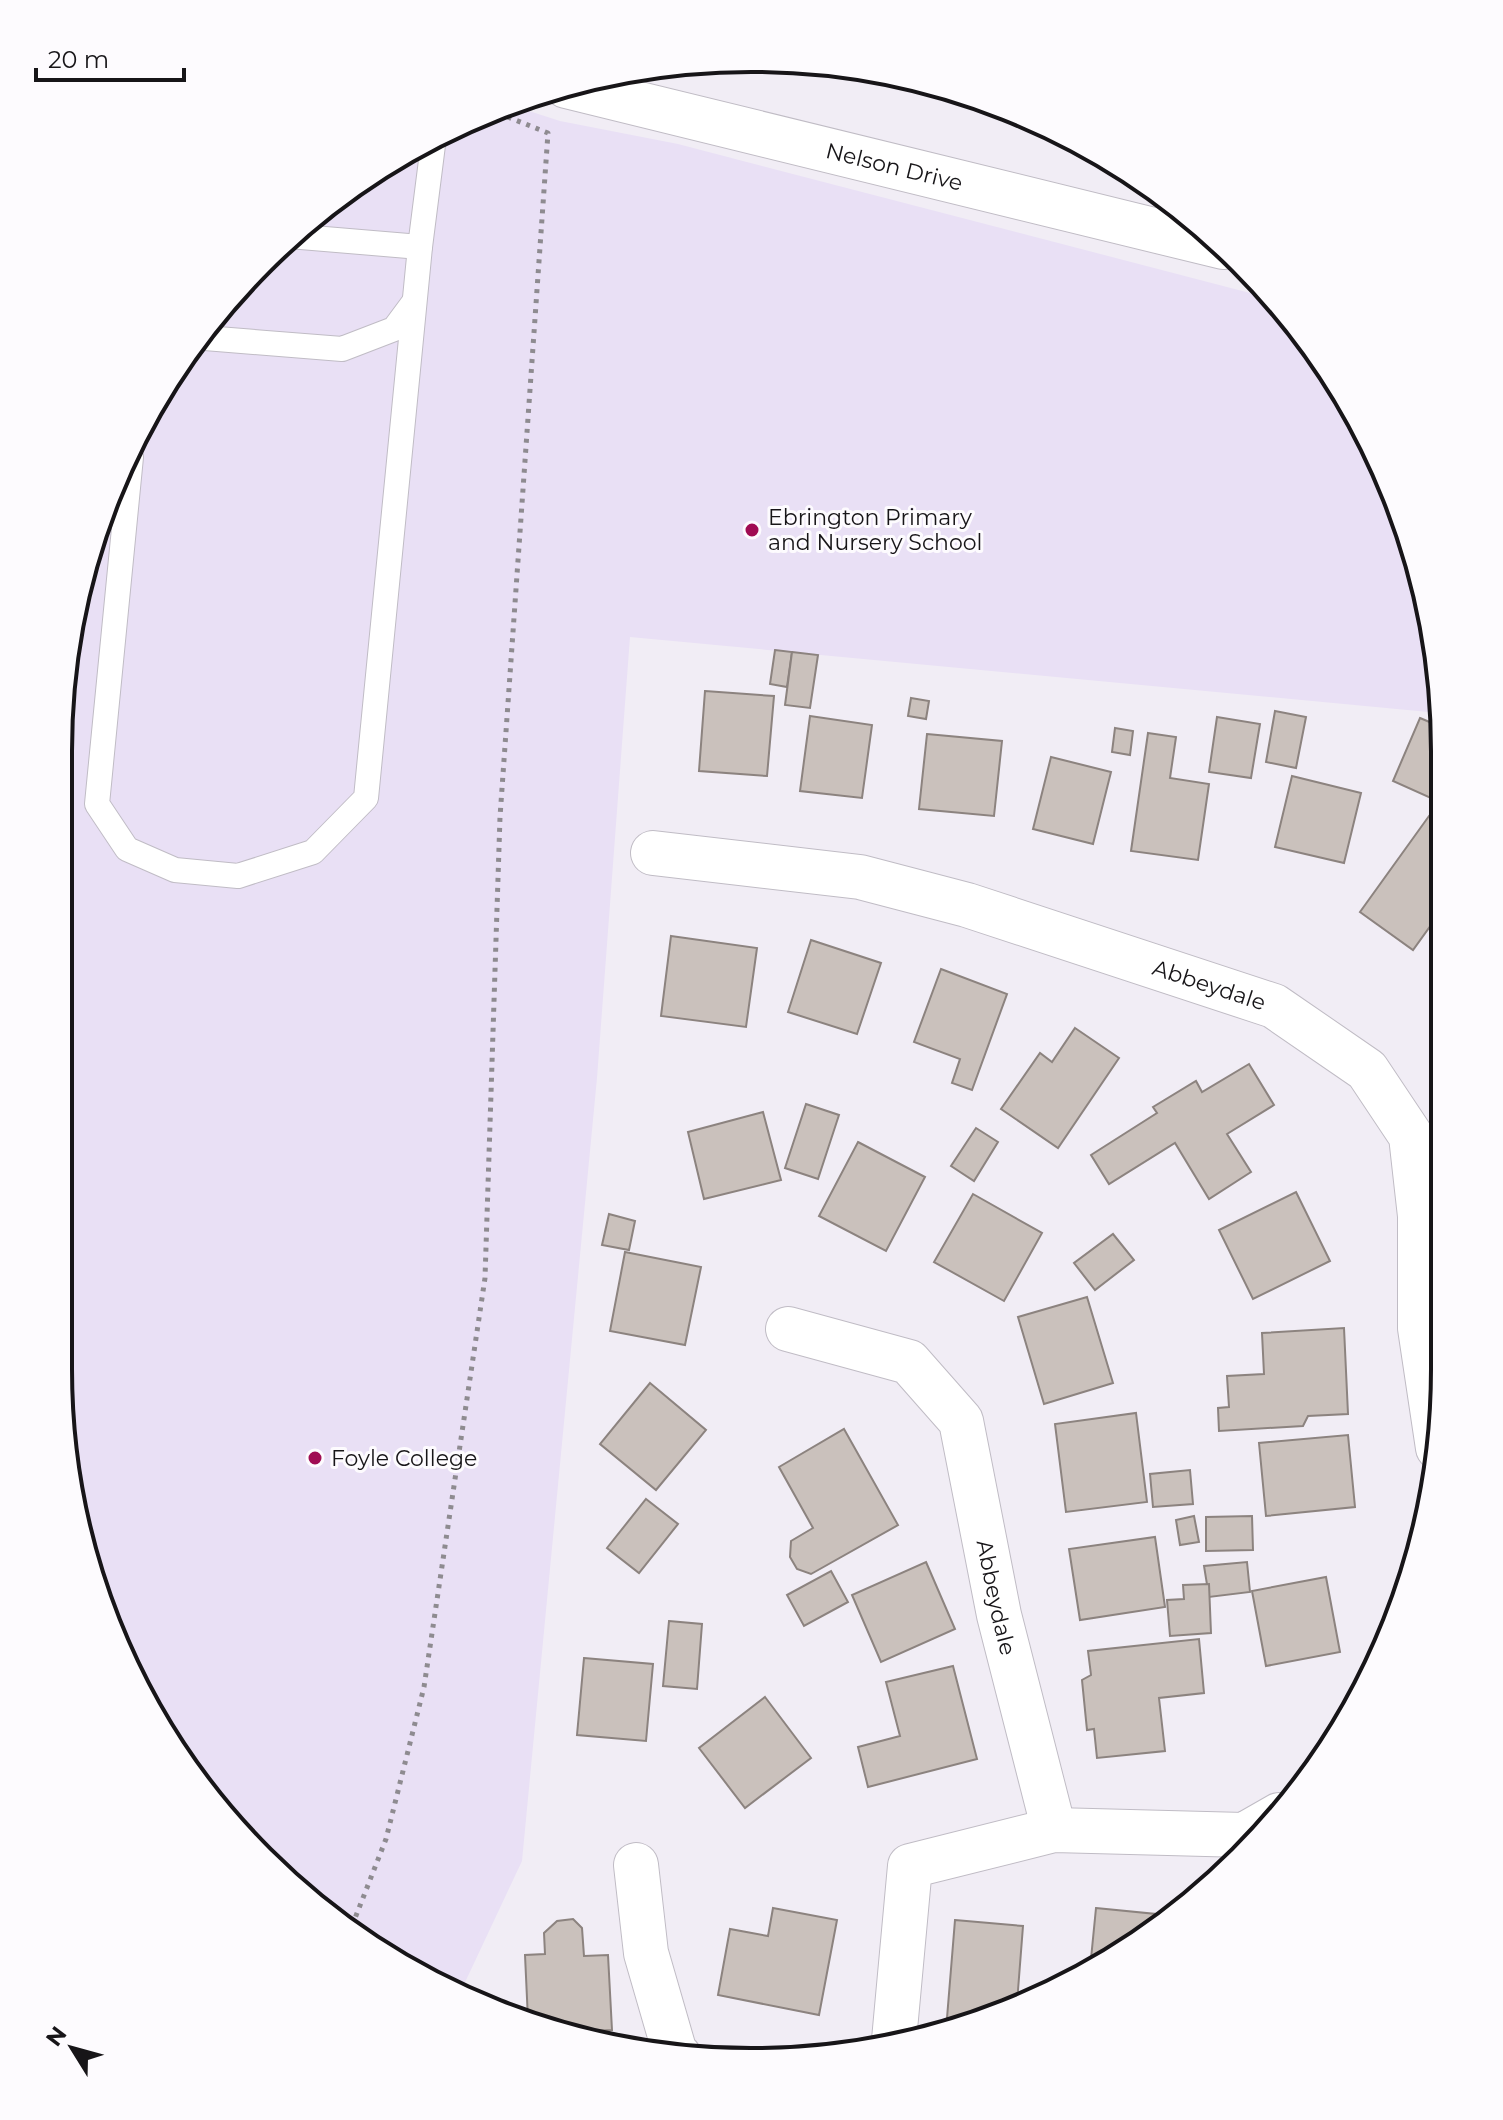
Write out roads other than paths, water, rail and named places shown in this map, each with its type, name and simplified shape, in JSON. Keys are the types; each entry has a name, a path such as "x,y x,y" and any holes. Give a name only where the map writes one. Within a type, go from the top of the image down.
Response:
{"street":[{"name":"Nelson Drive","path":"590,92 1201,241"},
{"name":"Abbeydale","path":"653,853 860,877 967,905 1274,1006 1367,1070 1411,1136 1420,1216 1420,1328 1430,1397"},
{"name":"Abbeydale","path":"788,1329 909,1362 961,1421 999,1615 1054,1830"},
{"path":"895,2033 910,1866 1054,1830 1247,1833"},
{"path":"636,1865 646,1953 672,2043"}],"lane":[{"path":"129,481 97,804 127,849 175,870 238,876 313,852 366,798 432,152"},
{"path":"307,238 420,247"},
{"path":"212,339 342,349 394,329 415,300"}],"place":[{"name":"Ebrington Primary and Nursery School","path":"752,530"},
{"name":"Foyle College","path":"315,1458"}]}
